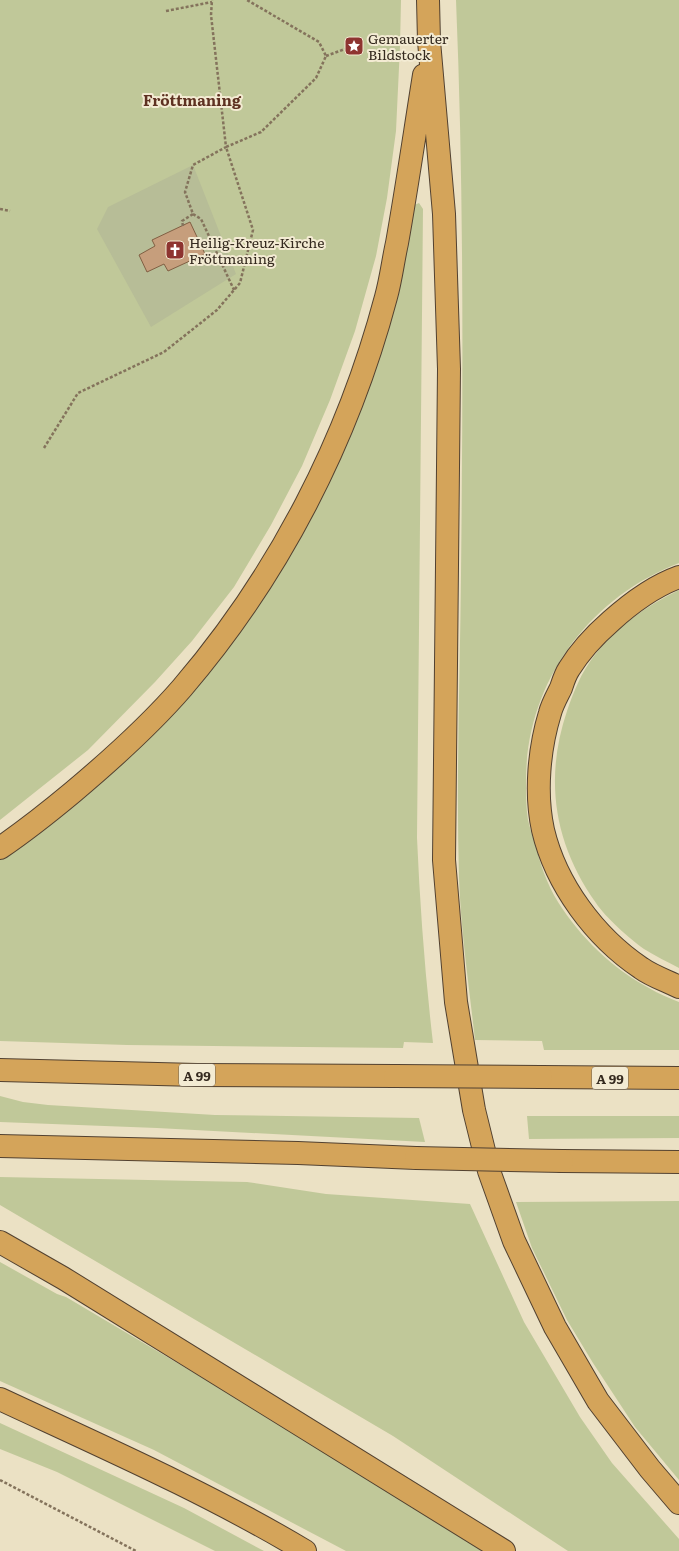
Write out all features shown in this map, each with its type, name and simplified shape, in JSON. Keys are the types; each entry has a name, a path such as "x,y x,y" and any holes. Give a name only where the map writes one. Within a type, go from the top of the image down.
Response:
{"highway":[{"path":"428,0 429,41 444,214 449,370 444,860 456,1002 474,1110 489,1171 514,1241 556,1327 598,1401 650,1469 679,1503"},
{"path":"0,848 46,814 91,777 136,736 182,688 221,638 264,577 295,525 343,425 368,360 387,294 403,209 429,41"},
{"path":"679,577 666,582 627,607 594,636 569,669 550,713 541,751 539,787 543,830 552,858 566,886 584,914 604,937 641,968 679,987"},
{"name":"A 99","path":"0,1070 197,1075 679,1078"},
{"path":"0,1146 298,1153 416,1158 679,1162"},
{"path":"0,1242 63,1278 504,1551"},
{"path":"0,1399 163,1474 306,1551"}],"path":[{"path":"247,0 319,42 326,56"},
{"path":"44,448 78,393 164,352 217,310 240,282 253,230 226,147 211,15 212,1 166,11"},
{"path":"234,290 201,219 193,214 185,192 193,165 226,147 261,132 316,78 326,56 345,49"},
{"path":"0,209 10,211"},
{"path":"183,226 182,221 193,214"},
{"path":"0,1480 136,1551"}],"green space":[{"path":"0,0 401,0 396,131 387,198 376,256 355,331 330,400 302,466 271,525 234,587 192,641 155,682 88,750 0,820"},
{"path":"456,0 679,0 679,563 646,578 617,598 591,622 568,648 550,678 537,711 529,745 526,781 526,806 531,832 547,881 558,902 576,928 610,962 656,992 679,1002 679,1050 544,1050 542,1041 475,1040 462,918 458,840 462,503 462,288 459,72"},
{"path":"193,165 236,274 151,327 97,229 108,207","holes":["190,222 205,254 168,271 164,264 147,271 139,255 155,246 152,240"]},
{"path":"419,203 423,209 417,838 423,940 433,1043 404,1042 403,1048 127,1045 0,1041 0,858 59,816 286,556 412,206"},
{"path":"679,590 679,968 638,945 600,909 582,881 562,834 557,810 555,786 556,761 560,736 572,696 589,662 603,645 632,618 643,610"},
{"path":"0,1096 23,1102 48,1105 215,1115 419,1118 425,1142 157,1128 0,1122"},
{"path":"527,1116 679,1116 679,1138 529,1139"},
{"path":"0,1177 247,1182 326,1194 470,1204 524,1322 580,1417 612,1463 679,1539 679,1551 568,1551 393,1436 0,1205"},
{"path":"679,1201 679,1480 635,1427 567,1320 532,1248 516,1202"},
{"path":"0,1262 57,1294 66,1297 250,1406 483,1551 346,1551 154,1450 0,1381"},
{"path":"0,1423 184,1508 264,1551 215,1551 57,1472 0,1449"}],"building":[{"name":"Heilig-Kreuz-Kirche Fröttmaning","path":"190,222 205,254 168,271 164,264 147,272 139,255 155,246 152,240"}],"place":[{"name":"Gemauerter Bildstock","path":"354,46"},
{"name":"Heilig-Kreuz-Kirche Fröttmaning","path":"175,250"}],"district":[{"name":"Fröttmaning","path":"192,99"}]}
